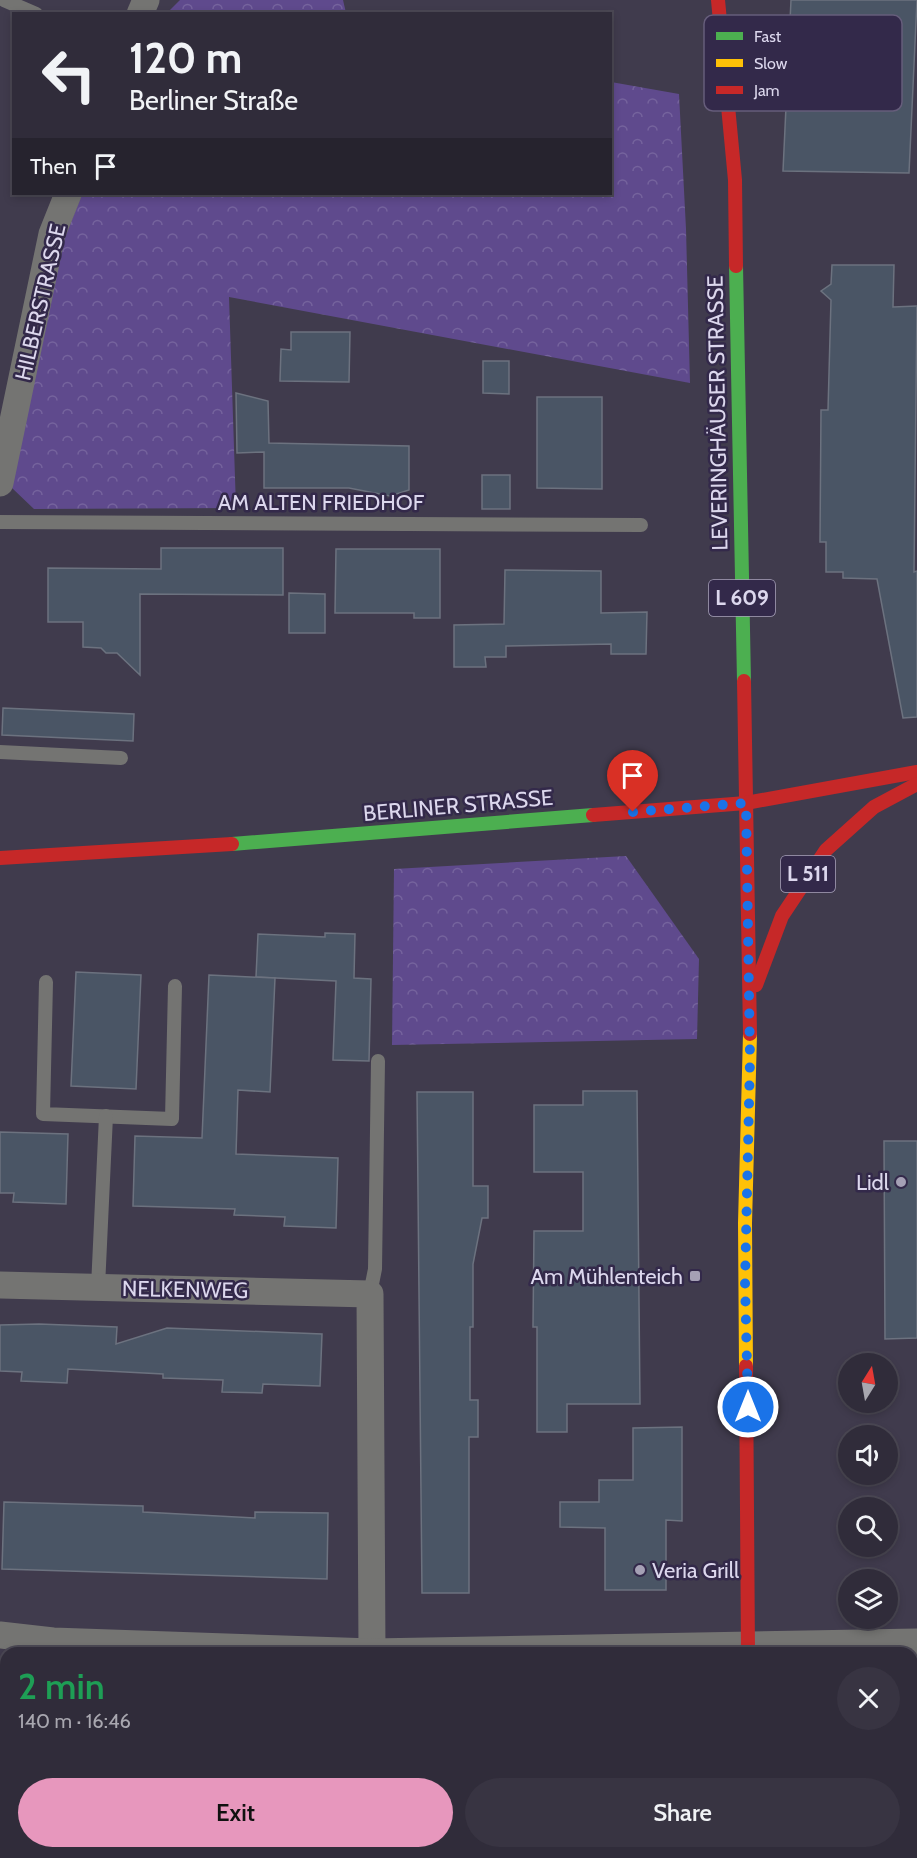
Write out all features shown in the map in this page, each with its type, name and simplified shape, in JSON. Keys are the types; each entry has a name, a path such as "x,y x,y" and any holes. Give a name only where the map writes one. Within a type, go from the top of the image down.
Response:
{"main road":[{"name":"LEVERINGHÄUSER STRASSE","path":"718,0 719,15"},
{"name":"LEVERINGHÄUSER STRASSE","path":"728,111 735,180 749,1004 745,1222 748,1647"},
{"name":"BERLINER STRASSE","path":"0,858 132,852 746,803 917,772"},
{"name":"L 511","path":"749,1004 782,916 826,850 874,807 917,784"}],"street":[{"name":"HILBERSTRASSE","path":"0,483 6,425 52,234 68,195"},
{"name":"NELKENWEG","path":"0,1285 370,1293"},
{"path":"370,1293 372,1647"},
{"path":"0,1635 53,1641 227,1647"},
{"path":"796,1647 917,1642"}],"lane":[{"path":"4,0 31,12"},
{"name":"AM ALTEN FRIEDHOF","path":"0,522 641,525"},
{"path":"0,752 122,758"},
{"path":"46,982 43,1114 171,1119 175,986"},
{"path":"370,1293 375,1269 378,1061"},
{"path":"98,1287 106,1116"}],"green space":[{"path":"180,0 343,0 346,12 168,12"},
{"path":"612,82 679,94 686,229 690,383 229,297 236,508 34,509 12,488 54,265 82,195 612,195"},
{"path":"626,856 699,959 697,1039 392,1045 394,869"}],"building":[{"path":"791,0 917,0 909,173 783,171 786,111 902,111 902,15 790,15"},
{"path":"832,265 894,265 893,307 917,306 914,572 917,571 917,717 903,718 877,579 843,578 843,572 826,572 826,542 820,542 821,410 828,410 831,300 821,291 831,284"},
{"path":"291,332 350,332 349,382 280,381 281,349 291,350"},
{"path":"483,361 509,361 509,394 483,393"},
{"path":"236,393 268,401 269,443 409,446 409,490 390,496 349,488 264,488 264,452 237,453"},
{"path":"537,397 602,397 602,489 537,488"},
{"path":"482,475 510,475 510,509 482,509"},
{"path":"161,548 283,548 283,595 140,594 140,675 117,653 106,653 101,648 83,647 83,622 48,622 48,568 161,569"},
{"path":"336,549 440,549 440,618 414,618 414,613 335,613"},
{"path":"505,570 601,571 601,613 647,612 646,654 611,654 611,644 506,646 506,657 485,657 486,667 454,667 454,625 504,624"},
{"path":"289,593 325,594 325,633 289,633"},
{"path":"3,708 134,714 133,741 2,735"},
{"path":"325,933 355,934 354,978 371,979 369,1061 333,1060 336,981 256,977 258,934 325,937"},
{"path":"76,972 141,975 136,1089 71,1086"},
{"path":"209,975 275,978 270,1092 238,1090 236,1154 338,1158 336,1228 284,1226 285,1217 234,1215 235,1209 133,1206 135,1136 202,1138"},
{"path":"583,1091 637,1091 640,1404 567,1404 567,1432 537,1432 537,1327 533,1327 534,1231 583,1231 583,1172 534,1172 534,1105 583,1105"},
{"path":"417,1092 473,1092 473,1186 488,1186 488,1218 482,1218 473,1264 473,1327 470,1327 470,1400 478,1400 478,1437 469,1437 469,1593 422,1593"},
{"path":"0,1132 68,1134 66,1204 13,1202 14,1193 0,1193"},
{"name":"Lidl","path":"884,1141 917,1141 917,1338 885,1339"},
{"path":"0,1325 117,1327 116,1344 167,1328 322,1334 320,1386 263,1384 262,1393 222,1392 223,1380 163,1378 163,1374 68,1369 67,1383 21,1381 22,1372 0,1371"},
{"path":"682,1427 682,1521 666,1520 666,1590 605,1590 605,1528 560,1527 560,1502 599,1502 599,1480 633,1480 633,1428"},
{"path":"4,1502 143,1506 143,1512 255,1518 255,1512 328,1513 327,1579 2,1569"}],"traffic: fast":[{"path":"736,266 744,681"},
{"path":"232,844 593,815"}],"traffic: slow":[{"path":"746,1366 745,1223 750,1034"}],"traffic: jam":[{"path":"718,0 719,15"},
{"path":"728,111 735,180 736,266"},
{"path":"744,681 750,1034"},
{"path":"593,815 746,803 917,772"},
{"path":"756,985 782,916 826,850 874,807 917,784"},
{"path":"0,858 232,844"},
{"path":"746,1366 748,1647"}],"place":[{"name":"Lidl","path":"901,1182"},
{"name":"Am Mühlenteich","path":"695,1276"},
{"name":"Veria Grill","path":"640,1570"}],"route":[{"path":"633,812 746,803 750,1059 745,1222 748,1407"}]}
